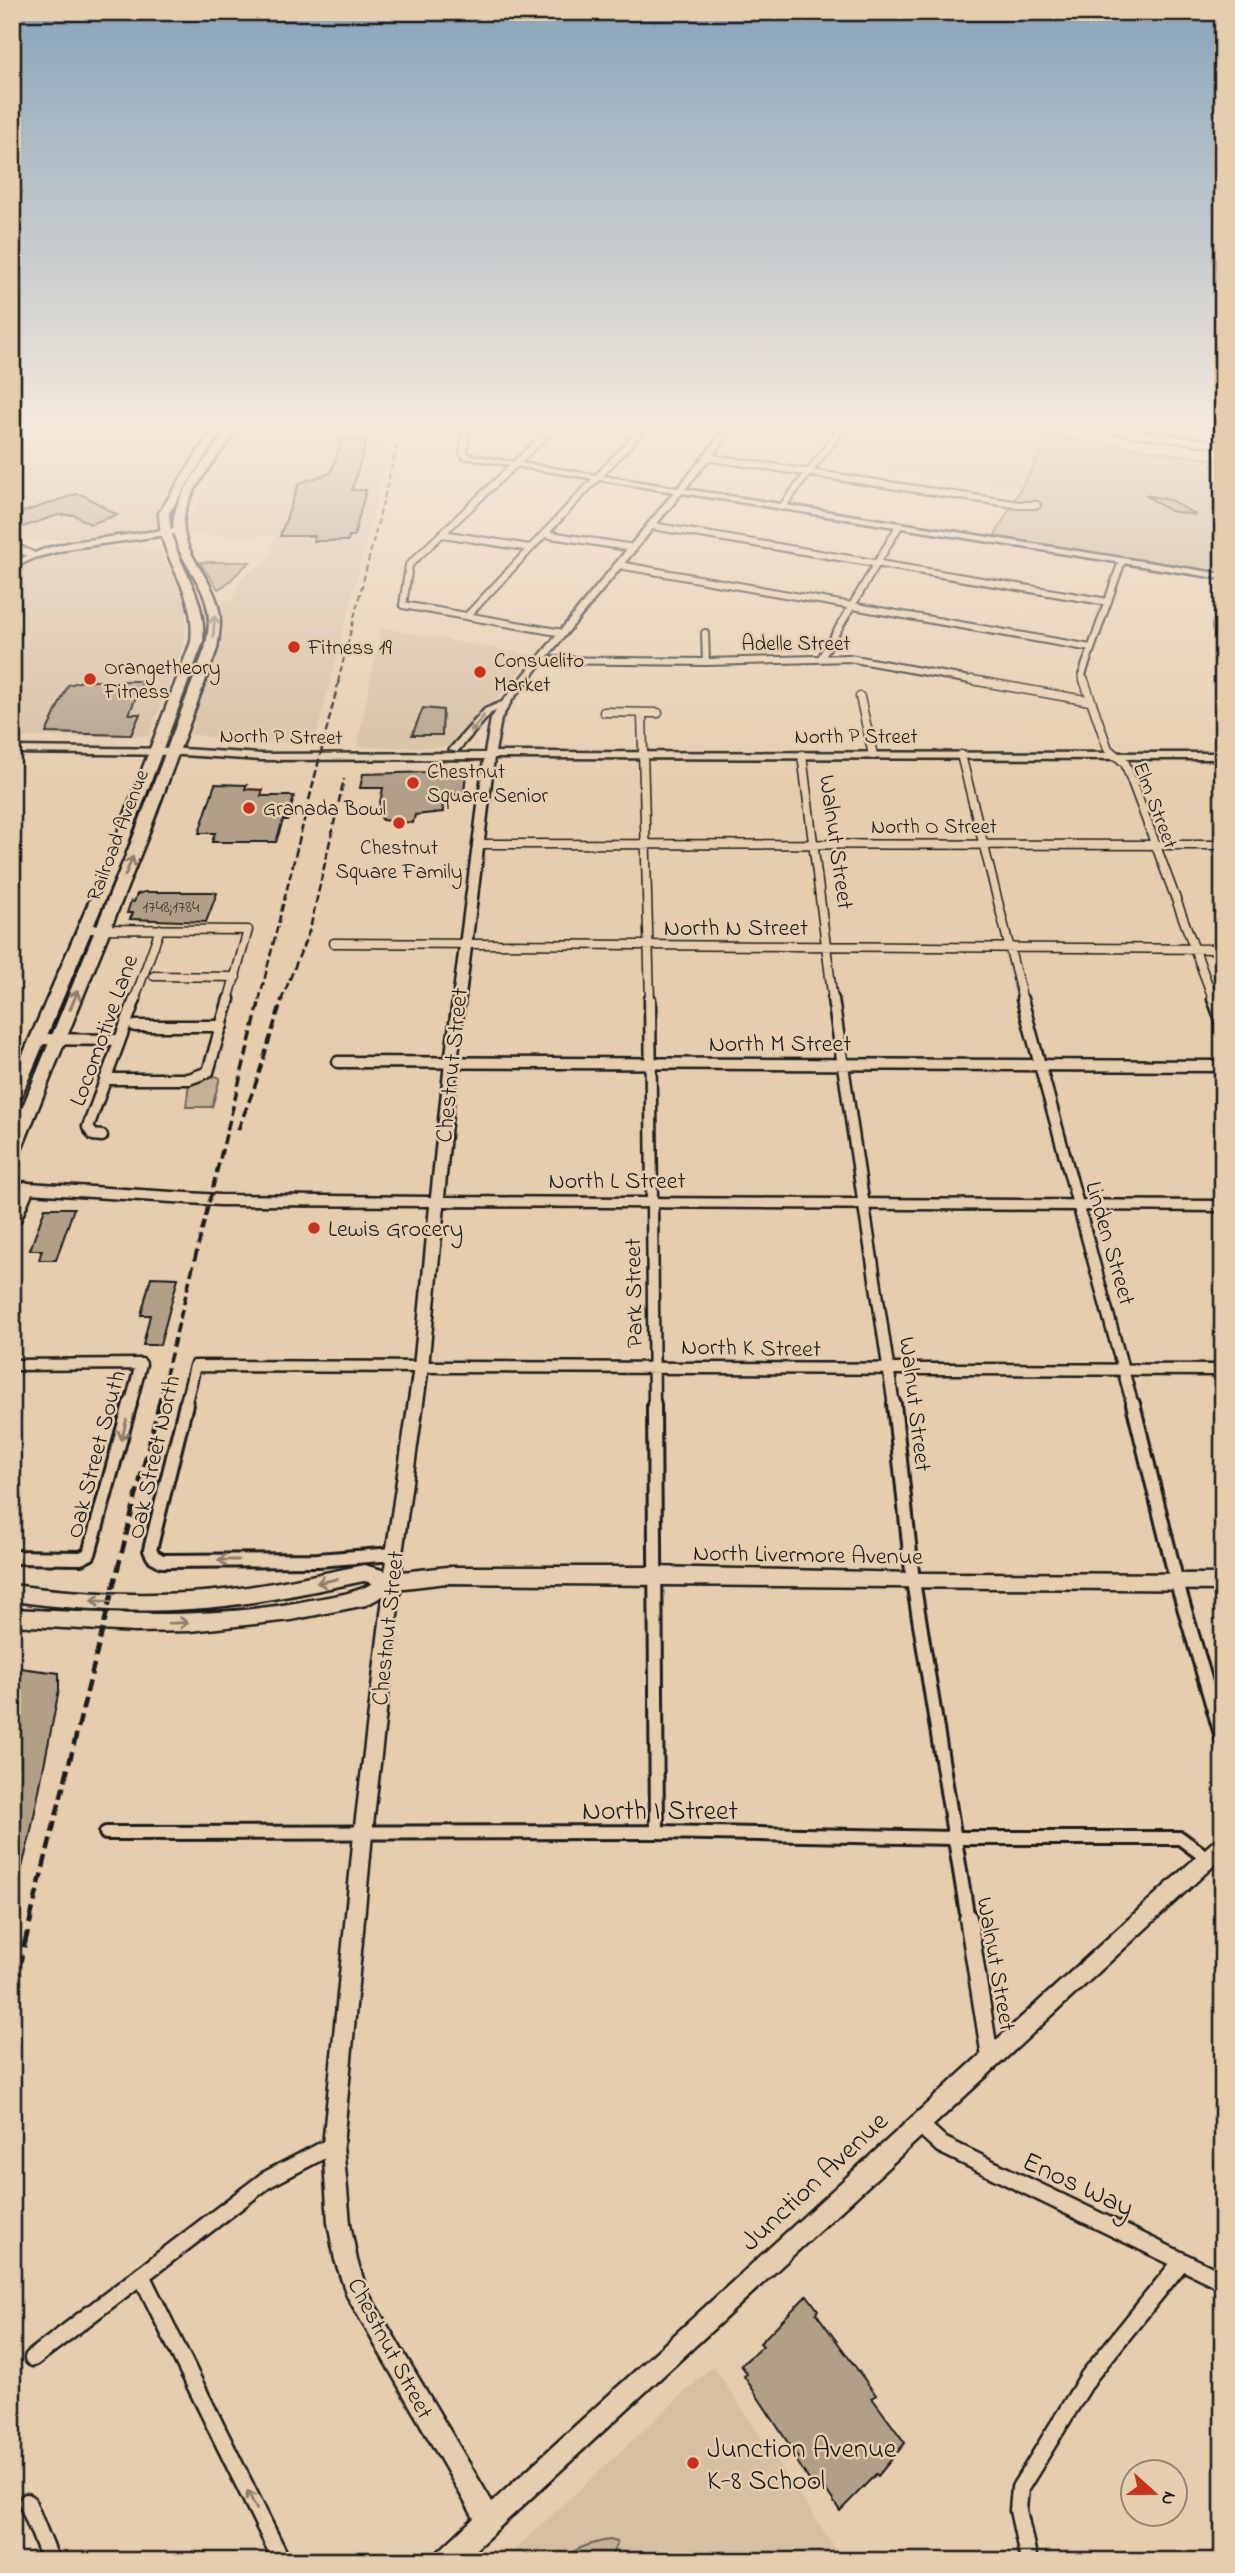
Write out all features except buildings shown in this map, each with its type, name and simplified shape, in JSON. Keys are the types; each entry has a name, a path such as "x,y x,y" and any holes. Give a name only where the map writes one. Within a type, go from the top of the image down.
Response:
{"main road":[{"path":"12,559 41,550"},
{"path":"12,566 29,554 48,550"},
{"name":"Railroad Avenue","path":"12,1099 84,929 194,650 200,620 194,593 170,550"},
{"name":"Railroad Avenue","path":"12,1153 103,929 211,649 215,620 210,593 184,550"},
{"path":"12,1221 19,1188"},
{"name":"North Livermore Avenue","path":"12,1593 141,1603 192,1601 287,1589 364,1573 393,1581 447,1575 653,1575 913,1581 1223,1583"},
{"name":"North Livermore Avenue","path":"12,1617 135,1625 190,1623 291,1612 366,1597 393,1581"}],"street":[{"path":"22,550 29,554"},
{"path":"425,550 409,565 403,605 563,633"},
{"path":"467,616 528,550"},
{"path":"454,750 488,711 504,704 632,550"},
{"path":"794,550 1108,603"},
{"path":"821,659 884,550"},
{"path":"1052,550 1223,577"},
{"name":"Elm Street","path":"1122,561 1082,675 1108,749 1125,763 1153,845 1223,1024"},
{"path":"619,565 1091,648"},
{"path":"1223,598 1216,627 1223,647"},
{"path":"705,633 706,662"},
{"name":"Adelle Street","path":"540,660 706,662 849,658 1090,701"},
{"path":"860,697 873,755"},
{"name":"Chestnut Street","path":"489,2520 358,2296 346,2260 339,2223 333,2145 363,1834 394,1554 421,1367 451,1062 490,754 496,719 504,704"},
{"path":"604,712 642,715 658,713"},
{"name":"Park Street","path":"642,715 640,748 643,754 652,1064 656,1367 653,1575 657,1832"},
{"path":"12,742 157,748"},
{"path":"12,750 157,748"},
{"name":"North P Street","path":"157,748 476,750 490,754"},
{"name":"North P Street","path":"174,748 282,757 472,758 490,754 1223,756"},
{"name":"Walnut Street","path":"802,755 841,1063 890,1370 912,1552 913,1581 989,2057"},
{"name":"Linden Street","path":"961,755 1008,947 1125,1370 1177,1583 1223,1741"},
{"name":"North O Street","path":"477,844 1223,845"},
{"path":"84,929 248,930 211,1068 203,1076 189,1079 105,1079"},
{"name":"Locomotive Lane","path":"102,1136 93,1135 88,1127 160,929"},
{"name":"North N Street","path":"334,943 465,946 1223,949"},
{"path":"154,976 236,977"},
{"path":"135,1026 222,1026"},
{"path":"37,1039 118,1040"},
{"name":"North M Street","path":"338,1062 1223,1066"},
{"name":"North L Street","path":"19,1188 210,1200 1223,1206"},
{"name":"Oak Street South","path":"12,1365 141,1364 89,1554 81,1558 12,1557"},
{"name":"North K Street","path":"195,1366 1223,1370"},
{"name":"Oak Street North","path":"195,1366 150,1550 153,1556 162,1561 318,1560 394,1554"},
{"name":"North I Street","path":"106,1833 657,1832 953,1838 1182,1838 1207,1858"},
{"name":"Junction Avenue","path":"445,2561 1223,1844"},
{"name":"Enos Way","path":"918,2123 942,2146 1223,2280"},
{"path":"33,2358 267,2180 333,2145"},
{"path":"1029,2561 1018,2510 1020,2488 1089,2376 1182,2261"},
{"path":"141,2275 282,2561"},
{"path":"27,2502 51,2561"}],"shaded area":[{"path":"68,550 160,551 187,605 185,640 149,736 12,737 12,572 43,555"},
{"path":"271,550 364,550 315,741 257,744 190,734 223,631 221,603 232,601 241,579 269,560"},
{"path":"1065,550 1221,550 1221,575"},
{"path":"200,562 250,562 218,589"},
{"path":"381,628 533,655 459,744 443,747 357,747"},
{"path":"213,1075 220,1078 212,1107 186,1107 189,1083"},
{"name":"Junction Avenue K-8 School","path":"713,2366 844,2561 502,2561"},
{"path":"610,2540 617,2542 610,2561 561,2561 584,2547"}],"railway":[{"path":"338,682 371,550"},
{"path":"259,1001 339,680"},
{"path":"281,1001 310,929 344,779"},
{"path":"158,1406 260,999"},
{"path":"238,1130 282,999"},
{"path":"30,1920 159,1404"},
{"path":"12,1994 31,1918"}],"place":[{"name":"Fitness 19","path":"294,647"},
{"name":"Consuelito Market","path":"480,672"},
{"name":"Orangetheory Fitness","path":"90,679"},
{"name":"Chestnut Square Senior","path":"413,783"},
{"name":"Granada Bowl","path":"249,808"},
{"name":"Chestnut Square Family","path":"399,823"},
{"name":"Lewis Grocery","path":"314,1228"},
{"name":"Junction Avenue K-8 School","path":"693,2463"}]}
